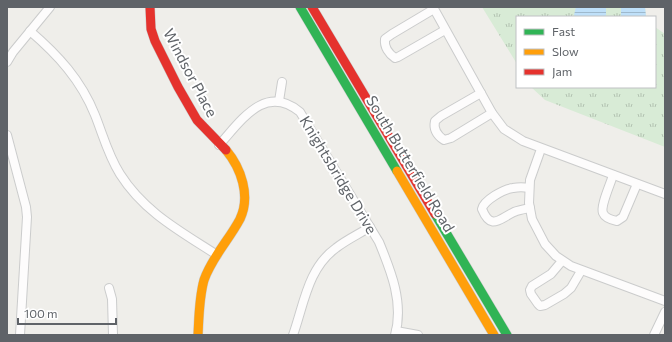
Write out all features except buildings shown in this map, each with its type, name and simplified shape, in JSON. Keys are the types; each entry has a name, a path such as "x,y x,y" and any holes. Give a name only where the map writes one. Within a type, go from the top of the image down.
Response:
{"main road":[{"name":"Windsor Place","path":"150,7 151,29 155,41 192,113 199,124 233,159 239,170 243,183 245,199 240,218 208,271 202,289 198,335"},
{"name":"South Butterfield Road","path":"300,7 494,335"},
{"name":"South Butterfield Road","path":"312,7 507,335"}],"street":[{"path":"7,62 50,7"},
{"path":"445,30 398,57 395,58 387,50 385,40 433,8 492,113 502,126 514,137 542,149 665,194"},
{"path":"30,31 62,61 80,85 95,115 110,156 130,189 162,220 218,255"},
{"path":"219,145 252,109 266,103 279,101 282,82"},
{"path":"481,93 441,116 435,122 434,129 444,140 451,138 492,113"},
{"name":"Knightsbridge Drive","path":"279,101 296,109 304,117 379,242 388,263 394,285 398,312 396,333"},
{"path":"7,135 26,207 27,217 20,335"},
{"path":"542,149 530,180 529,188 532,219 541,238 562,261 581,271 665,301"},
{"path":"614,175 602,209 604,215 608,218 617,221 623,217 637,184"},
{"path":"529,188 515,187 504,190 485,202 482,208 488,220 493,222 496,222 514,212 530,208"},
{"path":"293,335 308,286 320,264 336,248 370,227"},
{"path":"562,261 551,274 532,286 530,290 531,294 540,306 545,305 564,294 576,282 581,271"},
{"path":"108,288 112,299 113,335"},
{"path":"654,335 665,312"},
{"path":"396,333 418,335"}],"green space":[{"path":"482,7 645,7 646,16 516,16 516,62"},
{"path":"656,28 665,34 665,147 545,100 532,88 656,88"}],"water":[{"path":"576,7 606,7 605,16 574,15"},
{"path":"621,7 645,7 646,16 621,16"}],"traffic: fast":[{"path":"300,7 397,171"},
{"path":"435,214 507,335"}],"traffic: slow":[{"path":"198,335 200,301 204,280 211,264 236,227 245,201 243,183 240,174 226,150"},
{"path":"397,171 494,335"}],"traffic: jam":[{"path":"150,7 151,29 155,41 178,87 197,120 226,150"},
{"path":"312,7 435,214"}]}
